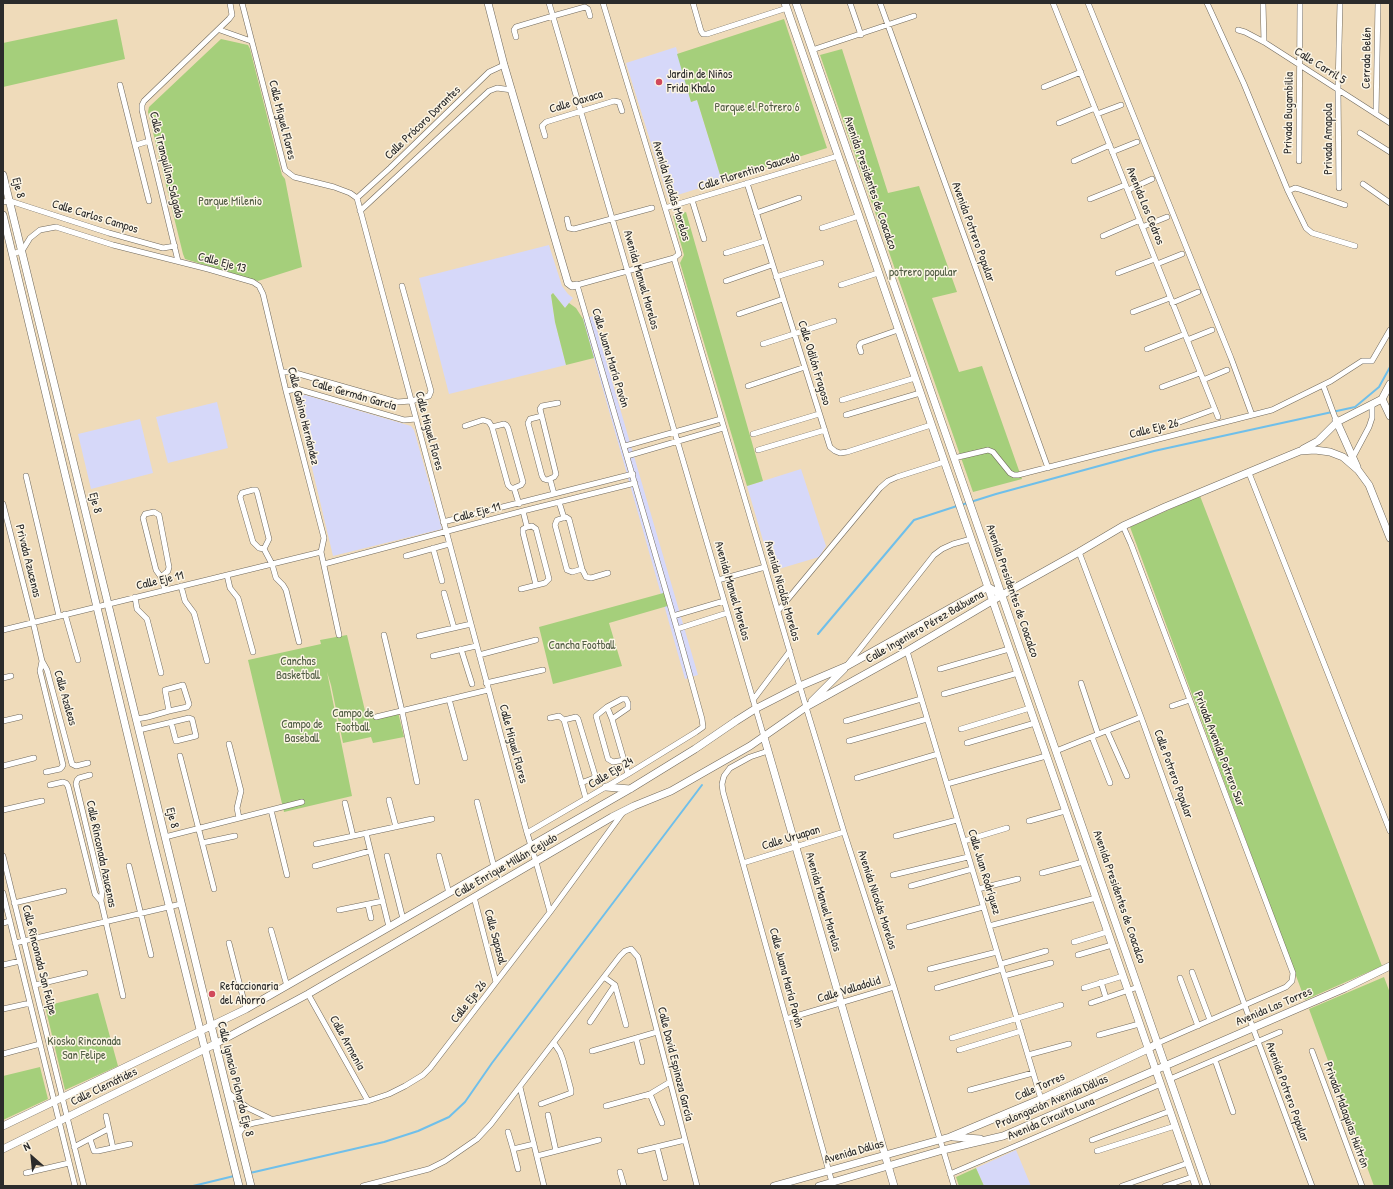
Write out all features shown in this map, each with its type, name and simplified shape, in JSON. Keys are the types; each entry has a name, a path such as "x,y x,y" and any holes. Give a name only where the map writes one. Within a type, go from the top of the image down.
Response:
{"main road":[{"name":"Calle Juana María Pavón","path":"488,3 504,65 568,283 572,286 577,285"},
{"name":"Avenida Presidentes de Coacalco","path":"796,3 1207,1186"},
{"name":"Avenida Presidentes de Coacalco","path":"786,6 1196,1186"},
{"path":"815,90 825,86"},
{"name":"Eje 8","path":"3,175 6,202 22,251 166,837"},
{"name":"Eje 8","path":"3,215 153,841"},
{"path":"866,236 875,232"},
{"path":"1002,594 1079,552 1122,526 1300,451 1318,441 1337,421 1382,399 1390,384"},
{"path":"1382,399 1390,416"},
{"path":"928,416 937,412"},
{"path":"1337,421 1358,470"},
{"path":"1300,451 1315,450 1330,452 1343,457 1358,470 1369,485 1390,538"},
{"name":"Calle Ingeniero Pérez Balbuena","path":"800,686 847,666 988,587 1002,594 993,601 907,651 806,707"},
{"path":"806,707 847,666"},
{"name":"Calle Enrique Millán Cejudo","path":"211,1026 246,1009 287,986 630,789 689,753 755,709 800,686"},
{"path":"1026,696 1036,692"},
{"name":"Calle Enrique Millán Cejudo","path":"216,1044 308,994 624,811 671,791 764,737 806,707"},
{"name":"Avenida Manuel Morelos","path":"764,737 894,1186"},
{"path":"606,787 630,789"},
{"name":"Calle Ignacio Pichardo Eje 8","path":"166,837 181,904 251,1186"},
{"name":"Calle Ignacio Pichardo Eje 8","path":"153,841 238,1183"},
{"path":"1078,846 1088,843"},
{"name":"Avenida Las Torres","path":"1166,1066 1345,988 1390,966"},
{"name":"Calle Clemátides","path":"3,1126 211,1026"},
{"name":"Calle Torres","path":"939,1139 950,1137 1041,1100 1158,1043"},
{"name":"Calle Clemátides","path":"3,1149 216,1044"},
{"name":"Prolongación Avenida Dálias","path":"943,1150 1003,1136 1166,1066"},
{"path":"950,1137 986,1140"},
{"name":"Avenida Dálias","path":"774,1186 939,1139"},
{"name":"Avenida Dálias","path":"819,1186 833,1184 943,1150"}],"street":[{"name":"Calle Tranquilino Salgado","path":"178,261 142,110 143,103 220,30 232,15 230,3"},
{"name":"Calle Miguel Flores","path":"242,3 285,170 294,177 334,187 350,193 357,198 486,683 550,912"},
{"name":"Avenida Manuel Morelos","path":"549,3 676,442 764,737"},
{"name":"Avenida Nicolás Morelos","path":"603,3 679,253 678,256 674,258 723,428 844,832 894,987 954,1186"},
{"path":"693,3 703,34 707,34 786,6"},
{"path":"850,3 861,35"},
{"name":"Avenida Potrero Popular","path":"880,3 1048,468"},
{"name":"Avenida Los Cedros","path":"1053,3 1218,416"},
{"name":"Avenida Los Cedros","path":"1088,3 1232,358 1252,415"},
{"path":"1207,3 1244,84 1288,191 1308,231 1355,246"},
{"path":"1263,3 1264,42"},
{"name":"Privada Bugambilia","path":"1299,161 1300,3"},
{"name":"Privada Amapola","path":"1339,188 1338,89 1340,3"},
{"name":"Cerrada Belén","path":"1376,114 1378,3"},
{"path":"516,37 514,30 516,27 553,16 585,7 588,9 590,16"},
{"path":"812,50 861,35 914,16"},
{"path":"220,30 251,41"},
{"name":"Calle Carril 5","path":"1238,30 1264,42 1390,123"},
{"name":"Calle Prócoro Dorantes","path":"357,198 484,77 504,65"},
{"path":"1044,87 1081,72"},
{"path":"120,85 149,201"},
{"name":"Calle Prócoro Dorantes","path":"360,210 489,91 497,88 512,90"},
{"name":"Calle Oaxaca","path":"545,136 543,128 544,123 580,111 616,101 619,102 622,111"},
{"path":"1097,114 1121,105"},
{"path":"1059,123 1095,108"},
{"path":"1360,134 1390,152"},
{"path":"136,145 149,141"},
{"path":"1112,152 1137,142"},
{"path":"1074,161 1110,146"},
{"name":"Calle Florentino Saucedo","path":"666,208 838,156"},
{"path":"1128,190 1152,180"},
{"name":"Calle Odilón Fragoso","path":"747,183 830,447 840,453 847,452 931,425"},
{"path":"1090,199 1125,184"},
{"path":"1363,184 1390,203"},
{"path":"1288,191 1299,188 1345,205"},
{"path":"756,213 799,198"},
{"path":"692,200 704,239"},
{"name":"Calle Carlos Campos","path":"6,202 163,248 175,246"},
{"path":"567,219 569,228 572,230 652,208"},
{"path":"822,228 859,216"},
{"path":"1142,227 1167,217"},
{"path":"1102,236 1140,220"},
{"name":"Calle Carlos Campos","path":"22,251 30,238 40,230 56,226 113,245 178,261"},
{"path":"726,253 765,241"},
{"path":"12,254 22,251"},
{"path":"1118,273 1182,254"},
{"path":"577,285 674,258"},
{"name":"Calle Eje 13","path":"178,261 252,282 259,286"},
{"path":"776,277 821,263"},
{"path":"726,281 772,265"},
{"path":"841,285 878,273"},
{"name":"Calle Juana María Pavón","path":"577,285 674,616 702,718 703,727"},
{"name":"Calle Gabino Hernández","path":"259,286 264,294 286,390 324,538 321,552 339,635"},
{"path":"402,286 431,391 429,396 411,401"},
{"path":"1133,312 1198,292"},
{"path":"739,314 783,300"},
{"path":"763,344 834,320"},
{"path":"861,352 859,346 861,343 898,330"},
{"path":"1187,340 1212,330"},
{"name":"Calle Eje 26","path":"954,458 988,450 993,452 1010,473 1018,475 1272,410 1322,385 1351,369 1361,361 1372,361 1390,330"},
{"path":"1147,349 1185,334"},
{"path":"748,386 805,367"},
{"path":"1203,380 1227,370"},
{"name":"Calle Germán García","path":"282,372 292,372 397,402 411,401"},
{"path":"1162,387 1200,373"},
{"path":"842,400 915,378"},
{"path":"1322,385 1337,421"},
{"name":"Calle Germán García","path":"286,390 297,389 404,420 416,419"},
{"path":"846,415 920,393"},
{"path":"542,416 530,420 528,423 542,476 546,480 550,479 556,474 541,407 558,403"},
{"path":"1353,457 1369,427 1372,418 1372,405"},
{"path":"1177,423 1215,409"},
{"path":"752,434 820,414"},
{"path":"624,446 721,419"},
{"path":"465,426 485,420 488,421 492,427 508,485 510,488 514,488 521,485 523,482 508,428 504,424 492,427"},
{"path":"627,456 723,428"},
{"path":"758,450 825,430"},
{"path":"778,611 880,488 888,481 897,477 944,462"},
{"path":"1249,473 1390,831"},
{"path":"444,522 632,474"},
{"path":"26,476 62,615 78,660"},
{"path":"550,479 554,494"},
{"name":"Calle Eje 11","path":"324,564 635,483"},
{"path":"514,488 519,504"},
{"path":"264,550 269,540 257,492 256,490 253,490 242,493 240,497 253,542 259,548 264,550 272,564 276,578 286,590 299,642"},
{"path":"559,502 564,518"},
{"name":"Privada Azucenas","path":"3,504 33,622"},
{"path":"523,511 527,527"},
{"path":"161,577 168,571 169,567 159,516 154,512 145,514 143,518 156,570 161,577 164,590"},
{"path":"582,569 570,572 566,569 555,525 556,520 568,518 570,521 582,569 585,575 588,578 608,574"},
{"path":"521,589 536,585 547,582 549,577 536,529 532,526 523,529 523,533 536,585"},
{"name":"Privada Avenida Potrero Sur","path":"1122,526 1131,544 1293,973 1292,981 1286,987 1245,1004"},
{"path":"847,666 934,555 948,547 971,539"},
{"path":"406,556 450,544"},
{"path":"433,548 442,581"},
{"name":"Calle Eje 11","path":"3,630 321,552"},
{"name":"Calle Potrero Popular","path":"1079,552 1141,717 1245,1004"},
{"path":"718,580 765,567"},
{"path":"227,575 230,588 238,598 253,652"},
{"path":"181,586 185,601 194,613 207,661"},
{"path":"444,593 454,628"},
{"path":"135,597 137,609 147,619 161,673"},
{"path":"674,616 724,601"},
{"path":"677,629 727,613"},
{"name":"Calle Azaleas","path":"33,622 42,661 48,670 72,764 76,766 88,763"},
{"path":"419,636 471,624"},
{"path":"384,635 417,782"},
{"path":"479,655 536,640"},
{"path":"434,656 476,646"},
{"path":"461,649 472,684"},
{"path":"940,669 1009,649"},
{"path":"753,700 790,651"},
{"name":"Calle Juan Rodríguez","path":"907,651 1041,1100"},
{"path":"42,661 40,671 63,764 60,769 46,772"},
{"path":"486,683 543,670"},
{"path":"944,694 1018,673"},
{"path":"3,678 11,676"},
{"path":"1081,683 1098,734"},
{"path":"137,719 169,711 188,706 183,685 166,689 164,693 169,711"},
{"path":"376,717 488,690"},
{"path":"612,719 628,708 628,703 624,698 607,707 596,716 608,759 613,762 624,760"},
{"path":"846,721 921,699"},
{"path":"449,700 465,758"},
{"path":"1172,706 1190,700"},
{"path":"607,707 628,774"},
{"path":"962,729 1030,708"},
{"path":"550,718 559,716 564,720 586,799"},
{"path":"3,721 20,717"},
{"path":"564,720 576,717 578,719 595,775 594,778 582,783"},
{"path":"1056,751 1141,717"},
{"path":"139,730 171,722 191,718 196,736 178,741 175,739 171,722"},
{"path":"849,741 927,719"},
{"path":"967,743 1035,723"},
{"name":"Calle Eje 24","path":"527,833 628,774 703,727"},
{"path":"1107,731 1127,776"},
{"path":"1092,737 1110,783"},
{"path":"229,744 241,791 238,808 239,818"},
{"name":"Calle Juana María Pavón","path":"768,751 750,757 730,768 724,776 722,784 723,792 833,1184"},
{"path":"857,778 938,754"},
{"path":"180,756 214,888"},
{"path":"946,784 1046,756"},
{"path":"3,766 34,758"},
{"name":"Calle Rinconada Azucenas","path":"90,776 79,778 76,784 102,892 101,901 123,996"},
{"path":"50,785 63,782 68,786 95,894 101,901"},
{"path":"389,800 396,827"},
{"path":"3,810 42,801"},
{"path":"166,837 302,802"},
{"path":"478,802 494,867"},
{"path":"345,803 354,836"},
{"path":"271,810 287,875"},
{"name":"Calle Eje 26","path":"238,1135 247,1125 271,1119 368,1101 389,1094 422,1075 430,1068 550,912 624,811"},
{"path":"1029,821 1065,811"},
{"path":"316,844 432,819"},
{"path":"896,836 957,820"},
{"path":"964,841 1007,828"},
{"name":"Calle Uruapan","path":"743,862 844,832"},
{"path":"366,833 389,927"},
{"path":"202,844 235,836"},
{"path":"315,866 370,851"},
{"name":"Calle Rinconada San Felipe","path":"3,856 84,1186"},
{"path":"387,856 403,919"},
{"path":"439,856 449,893"},
{"path":"893,875 968,856"},
{"path":"1042,873 1083,862"},
{"path":"129,866 151,955"},
{"path":"911,886 972,869"},
{"path":"978,889 1018,879"},
{"path":"14,902 64,891"},
{"name":"Calle Rinconada San Felipe","path":"3,893 75,1186"},
{"name":"Calle Sapasal","path":"474,897 496,982"},
{"path":"989,926 1096,898"},
{"path":"339,910 383,902"},
{"path":"15,943 181,904"},
{"path":"368,905 371,918"},
{"path":"909,927 984,907"},
{"path":"3,923 10,921"},
{"path":"271,930 287,986"},
{"path":"1074,942 1108,932"},
{"path":"228,943 246,1009"},
{"path":"1078,955 1112,945"},
{"name":"Calle David Espinoza García","path":"604,978 625,951 631,949 638,956 697,1186"},
{"path":"937,988 1046,951"},
{"path":"930,969 997,952"},
{"path":"3,965 20,961"},
{"path":"1004,976 1051,963"},
{"path":"1192,972 1210,1020"},
{"path":"35,985 85,973"},
{"path":"1084,988 1122,976"},
{"path":"363,1186 428,1169 445,1161 477,1139 491,1124 604,978 615,985 626,1025"},
{"path":"1180,978 1198,1026"},
{"path":"1101,982 1106,998"},
{"path":"590,1022 615,985"},
{"name":"Calle Valladolid","path":"786,1019 894,987"},
{"path":"1091,1003 1138,987"},
{"name":"Calle Armenia","path":"308,994 368,1101"},
{"path":"3,1009 30,1003"},
{"path":"1158,1043 1245,1004"},
{"name":"Avenida Potrero Popular","path":"1245,1004 1312,1186"},
{"path":"952,1038 1061,1006"},
{"path":"1099,1035 1139,1024"},
{"path":"959,1050 1021,1031"},
{"path":"592,1051 657,1032"},
{"path":"1170,1078 1280,1032"},
{"path":"636,1038 642,1062"},
{"path":"541,1104 571,1093 563,1060 554,1043"},
{"path":"3,1054 40,1044"},
{"path":"1028,1055 1069,1044"},
{"name":"Privada Malaquías Huitrón","path":"1312,1051 1362,1186"},
{"path":"1215,1060 1233,1112"},
{"path":"970,1090 1033,1073"},
{"path":"606,1106 650,1094 670,1082"},
{"name":"Avenida Circuito Luna","path":"950,1174 1161,1084"},
{"path":"520,1087 544,1186"},
{"path":"227,1092 248,1108 271,1119"},
{"path":"650,1094 662,1123"},
{"path":"1092,1140 1170,1111"},
{"path":"548,1115 556,1151"},
{"path":"106,1116 113,1148"},
{"path":"1097,1151 1175,1126"},
{"path":"74,1147 108,1129"},
{"path":"508,1132 518,1169"},
{"path":"90,1139 94,1151 98,1152 130,1144"},
{"path":"537,1156 599,1140"},
{"path":"640,1151 684,1140"},
{"path":"513,1149 534,1144"},
{"path":"657,1147 666,1178"},
{"path":"26,1173 69,1163"},
{"path":"1122,1186 1188,1163"},
{"path":"620,1172 624,1186"},
{"path":"1165,1186 1192,1177"}],"shaded area":[{"path":"676,47 691,102 697,100 722,181 668,198 626,63"},
{"path":"549,245 562,286 573,298 565,308 553,293 551,295 555,322 566,365 449,394 419,278"},
{"path":"593,316 698,675 685,679 583,319"},
{"path":"299,395 305,395 411,426 414,430 442,529 333,556 298,409 296,398"},
{"path":"217,402 228,448 168,463 156,417"},
{"path":"140,419 153,473 91,489 78,434"},
{"path":"801,469 826,546 819,557 772,571 747,486"},
{"path":"1016,1150 1031,1186 984,1186 976,1168"}],"green space":[{"path":"117,19 125,59 3,87 3,43"},
{"name":"Parque el Potrero 6","path":"784,19 827,148 722,181 697,100 691,102 677,54"},
{"name":"Parque Milenio","path":"221,39 248,45 250,49 282,175 285,179 302,267 258,281 185,259 148,112 149,107"},
{"name":"potrero popular","path":"842,49 888,193 919,186 957,292 932,298 959,372 982,366 1022,479 973,492 820,55"},
{"path":"686,212 763,481 747,486 680,263 684,255 673,216"},
{"path":"553,293 565,308 569,303 576,308 583,319 594,358 566,365 555,322 551,295"},
{"path":"1200,496 1382,966 1305,1000 1130,527"},
{"name":"Cancha Football","path":"667,592 671,605 609,623 622,666 553,684 539,627"},
{"path":"347,635 367,719 398,712 404,737 373,743 371,737 343,743 327,672 352,796 284,812 248,660 321,644 320,640"},
{"path":"1384,977 1390,993 1390,1186 1374,1186 1309,1009"},
{"name":"Kiosko Rinconada San Felipe","path":"98,993 118,1066 65,1090 45,1006"},
{"path":"40,1067 48,1099 3,1120 3,1076"},
{"path":"976,1168 984,1186 959,1186 956,1177"}],"waterway":[{"path":"961,505 1154,451 1355,407 1379,387 1390,367"},
{"path":"818,634 914,520 957,506"},
{"path":"250,1173 384,1142 418,1131 449,1117 465,1102 492,1063 702,785"},
{"path":"193,1186 234,1176"}],"place":[{"name":"Jardin de Niños Frida Khalo","path":"659,82"},
{"name":"Refaccionaria del Ahorro","path":"212,994"}],"park label":[{"name":"Canchas Basketball","path":"298,669"},
{"name":"Campo de Football","path":"353,721"},
{"name":"Campo de Baseball","path":"302,732"}]}
